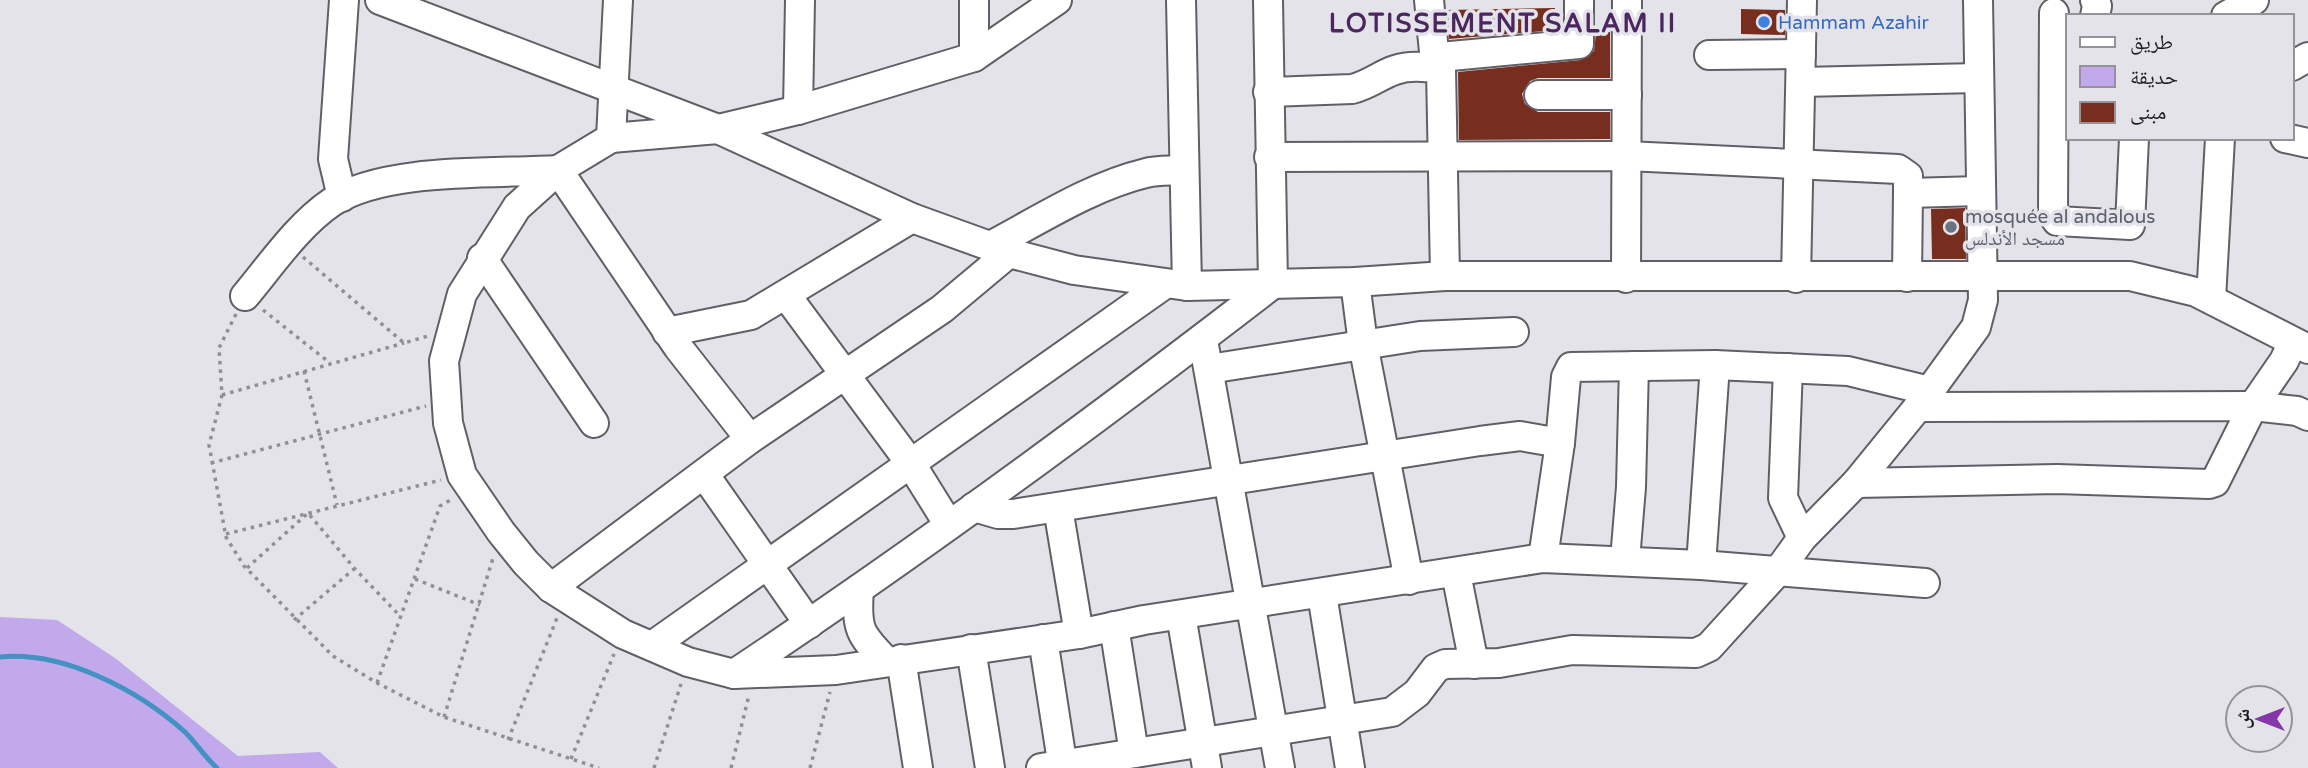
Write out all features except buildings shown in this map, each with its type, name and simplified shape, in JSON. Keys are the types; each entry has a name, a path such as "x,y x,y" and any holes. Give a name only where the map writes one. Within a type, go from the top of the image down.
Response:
{"street":[{"path":"342,197 333,159 344,0"},
{"path":"380,0 434,10 613,89 718,130 912,218 1000,249 1074,270 1176,285 1355,282 1445,276 2130,276 2171,283 2211,299 2300,345 2284,361 2253,406 2215,482 2209,484 2057,479 1856,483"},
{"path":"611,138 618,0"},
{"path":"798,110 800,0"},
{"path":"974,0 974,57"},
{"path":"1057,0 974,57 798,110 718,130 611,138 558,170 517,206 482,258 462,294 450,330 444,361 445,400 467,481 501,532 558,593 622,634 688,662 744,674 836,670 1079,634 1181,615 1543,558 1625,560 1779,570 1925,583"},
{"path":"1176,285 1184,170 1181,0"},
{"path":"1268,0 1273,284"},
{"path":"1429,0 1434,52 1441,63 1445,276"},
{"path":"1268,92 1352,89 1365,86 1394,70 1412,66 1579,44 1579,0"},
{"path":"1626,278 1628,0"},
{"path":"1796,278 1802,0"},
{"path":"1043,639 1056,767 1134,753 1205,755 1275,730 1398,710 1417,693 1436,668 1446,664 1499,663 1572,650 1702,652 1779,570 1802,538 1856,483 1924,399 1976,327 1983,300 1978,0"},
{"path":"2228,14 2254,0"},
{"path":"2052,11 2053,215 2057,221 2130,225 2134,140"},
{"path":"1709,55 1801,54"},
{"path":"1801,82 1978,78"},
{"path":"1539,94 1627,95"},
{"path":"2211,299 2220,140"},
{"path":"1269,157 1627,156 1898,169 1908,176 1907,277"},
{"path":"245,296 288,245 330,204 342,197 388,181 558,170"},
{"path":"558,170 667,332 750,439"},
{"path":"558,593 750,439 942,309 1000,249 1056,211 1148,172 1184,170"},
{"path":"1908,193 1980,191"},
{"path":"667,332 751,315 912,218"},
{"path":"482,258 594,423"},
{"path":"1355,282 1363,344 1409,580"},
{"path":"744,674 1203,340 1273,284"},
{"path":"652,646 911,464 1176,285"},
{"path":"786,295 911,464 949,525"},
{"path":"1209,369 1420,336 1514,332"},
{"path":"1203,340 1214,415 1229,481 1280,768"},
{"path":"1543,558 1568,370 1574,367 1715,365 1847,371 1924,399 2253,406 2297,411 2308,416"},
{"path":"1701,565 1715,365"},
{"path":"1625,560 1631,487 1634,366"},
{"path":"1788,368 1783,498 1802,538"},
{"path":"974,507 998,514 1058,508 1520,436 1560,443"},
{"path":"704,474 810,624"},
{"path":"1058,508 1079,634"},
{"path":"1456,573 1474,664"},
{"path":"859,589 857,616 864,639 894,660 918,768"},
{"path":"1322,594 1350,768"},
{"path":"1181,615 1205,755"},
{"path":"1114,626 1134,753"},
{"path":"971,649 990,768"}],"path":[{"path":"288,245 404,343"},
{"path":"330,363 245,296 219,348 222,395 209,444 211,463 226,534 247,568 294,620 332,656 377,683 444,717 599,768"},
{"path":"222,395 450,330"},
{"path":"304,371 337,505"},
{"path":"211,463 445,400"},
{"path":"226,534 337,505 467,481"},
{"path":"377,683 440,506 467,481"},
{"path":"247,568 308,513"},
{"path":"308,513 355,569 401,617"},
{"path":"444,717 501,532"},
{"path":"294,620 355,569"},
{"path":"415,579 480,605"},
{"path":"508,740 558,593"},
{"path":"571,759 622,634"},
{"path":"654,768 688,662"},
{"path":"810,768 836,670"},
{"path":"731,768 744,674"}],"green space":[{"path":"0,617 57,620 115,658 238,756 320,752 338,768 0,768"}],"waterway":[{"path":"0,657 49,660 74,667 123,688 185,732 217,768"}],"place":[{"name":"Hammam Azahir","path":"1764,22"},
{"name":"mosquée al andalous مسجد الأندلس","path":"1951,227"}],"district":[{"name":"LOTISSEMENT SALAM II","path":"1503,23"}]}
